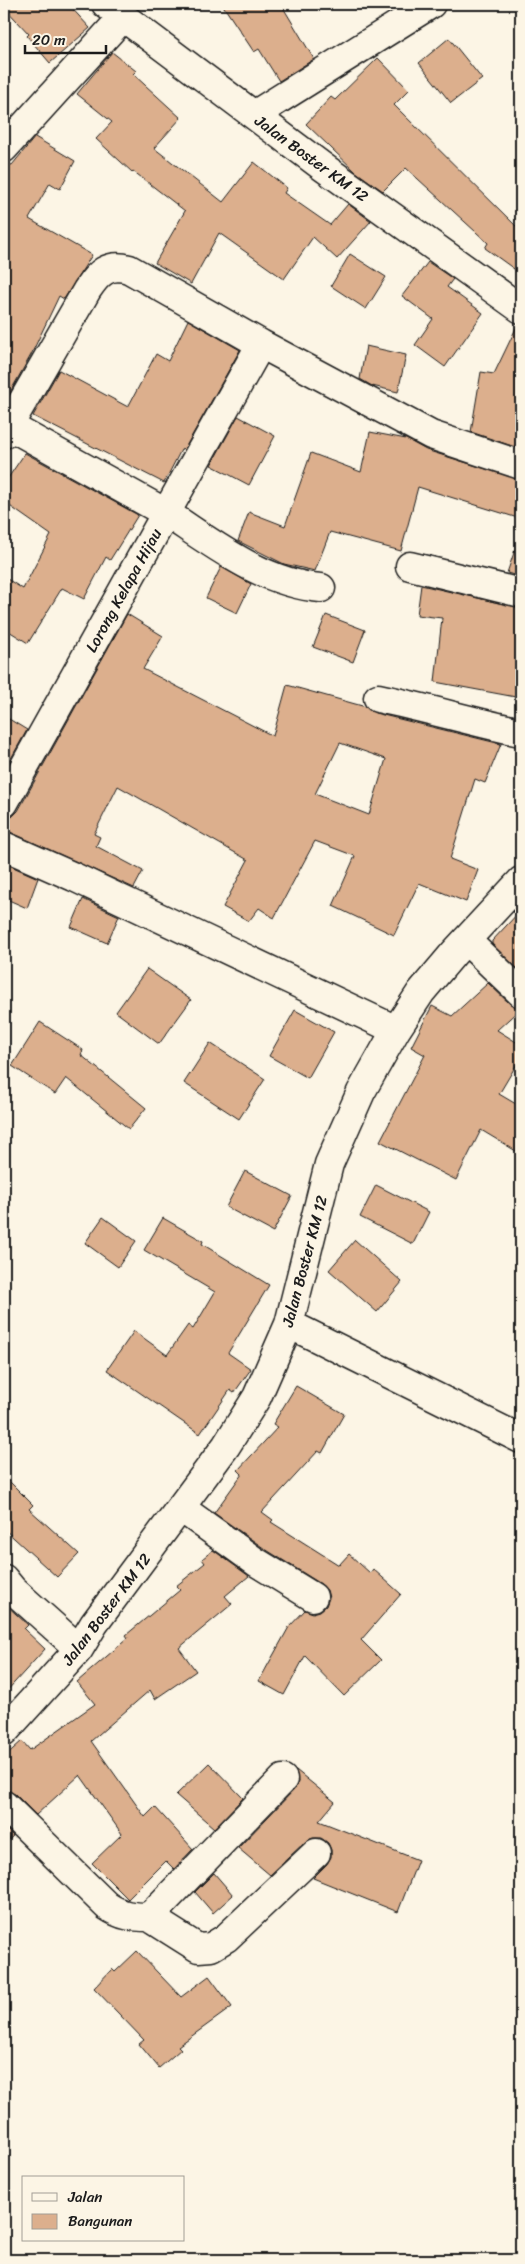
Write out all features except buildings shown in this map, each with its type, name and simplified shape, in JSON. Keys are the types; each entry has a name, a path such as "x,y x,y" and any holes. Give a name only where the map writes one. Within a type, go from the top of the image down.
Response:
{"street":[{"path":"254,115 431,4"},
{"path":"6,141 115,11"},
{"name":"Jalan Boster KM 12","path":"115,11 323,167 521,309"},
{"path":"5,428 87,290 101,272 111,267 129,269 261,344 431,435 521,465"},
{"path":"261,344 166,513 242,562 278,580 303,587 320,588"},
{"name":"Lorong Kelapa Hijau","path":"4,803 166,513 5,428"},
{"path":"410,566 521,593"},
{"path":"378,698 521,732"},
{"path":"4,846 74,877 396,1030"},
{"name":"Jalan Boster KM 12","path":"4,1732 79,1648 94,1624 226,1446 257,1397 289,1324 329,1164 361,1092 396,1030 421,992 521,881"},
{"path":"466,940 521,993"},
{"path":"289,1324 521,1440"},
{"path":"181,1508 256,1562 313,1597"},
{"path":"4,1579 13,1590 79,1648"},
{"path":"149,1917 283,1779"},
{"path":"4,1805 107,1906 120,1915 149,1917 198,1948 211,1947 226,1938 316,1853"}]}
